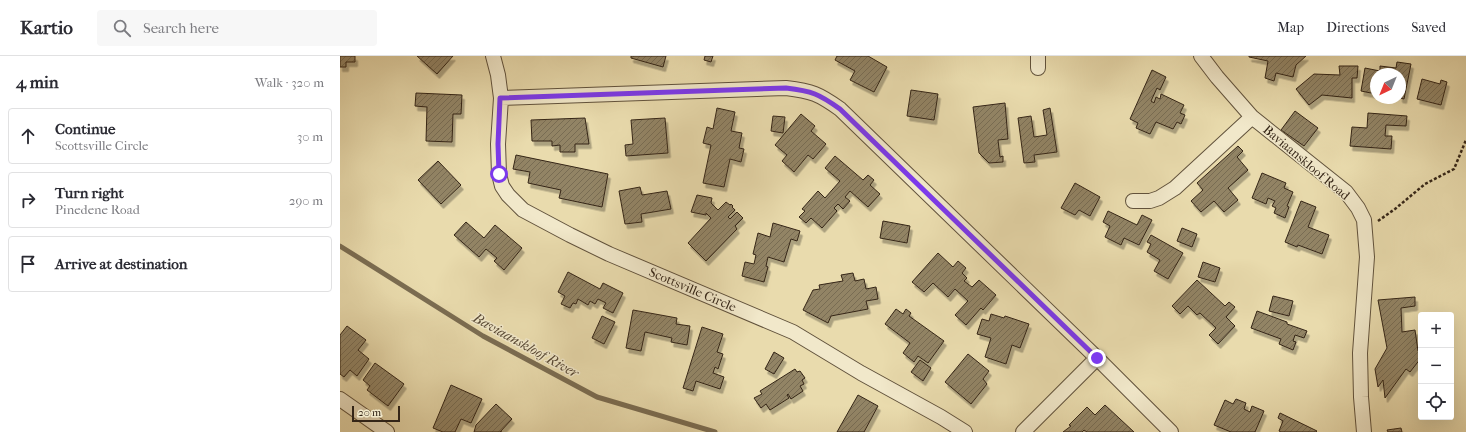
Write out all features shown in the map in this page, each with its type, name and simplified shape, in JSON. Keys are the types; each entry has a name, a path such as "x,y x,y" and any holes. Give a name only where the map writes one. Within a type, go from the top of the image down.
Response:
{"street":[{"name":"Scottsville Circle","path":"493,56 498,75 500,98 498,144 499,174 502,186 508,195 523,210 609,254 793,332 965,432"},
{"name":"Baviaanskloof Road","path":"1200,56 1252,117 1346,192 1358,208 1364,220 1367,257 1360,354 1361,397 1364,432"},
{"path":"500,98 786,88 807,90 824,97 840,109 1097,358 1170,432"},
{"path":"1133,201 1150,201 1159,198 1175,188 1252,117"},
{"path":"1023,432 1097,358"},
{"path":"340,399 387,432"}],"path":[{"path":"1364,230 1395,210 1425,184 1454,169 1466,140"}],"building":[{"path":"340,56 355,56 355,62 346,62 346,67 340,67"},
{"path":"417,56 453,56 437,74"},
{"path":"631,56 666,56 663,67 631,58"},
{"path":"705,56 713,56 711,62 704,60"},
{"path":"837,56 868,56 887,67 874,92 850,80 855,71 835,60"},
{"path":"1249,56 1306,56 1296,65 1293,77 1276,73 1274,81 1265,78 1268,61"},
{"path":"1397,62 1411,64 1406,89 1406,68 1396,68"},
{"path":"1339,66 1358,66 1357,78 1352,78 1352,98 1322,95 1309,105 1296,89 1314,74 1340,75"},
{"path":"1380,66 1396,68 1380,68"},
{"path":"1365,68 1370,69 1370,93 1361,91"},
{"path":"1152,70 1166,77 1160,90 1157,88 1151,101 1154,103 1156,97 1160,99 1161,94 1184,105 1180,113 1185,115 1181,124 1177,122 1173,129 1156,122 1150,134 1136,128 1138,123 1130,119"},
{"path":"1422,79 1440,84 1441,80 1447,82 1441,105 1417,99"},
{"path":"911,90 938,94 934,120 907,116"},
{"path":"416,93 462,95 461,114 453,114 452,142 426,141 427,107 415,106"},
{"path":"1005,103 1008,139 998,140 1000,157 1003,156 1003,162 989,163 979,153 973,107"},
{"path":"717,108 735,112 731,131 742,133 739,148 744,149 741,162 730,159 724,187 703,183 711,145 703,143 707,127 713,129"},
{"path":"1050,108 1057,152 1034,155 1035,162 1024,163 1018,118 1031,116 1034,137 1047,135 1043,110"},
{"path":"1295,111 1318,128 1304,146 1281,130"},
{"path":"1368,113 1407,116 1406,126 1386,125 1385,136 1392,136 1391,149 1350,146 1352,127 1367,128"},
{"path":"801,114 815,126 811,131 826,144 813,159 808,155 794,172 782,161 787,155 775,145"},
{"path":"773,116 785,117 783,133 771,131"},
{"path":"585,118 589,144 575,144 575,152 560,152 560,145 552,146 552,141 532,141 531,120"},
{"path":"665,118 668,153 626,156 625,145 633,144 631,120"},
{"path":"1238,146 1243,151 1237,157 1248,170 1228,188 1238,200 1224,212 1214,201 1201,212 1191,201 1203,190 1197,183"},
{"path":"516,155 608,174 602,207 559,198 561,190 528,183 530,172 513,169"},
{"path":"835,156 863,180 868,175 874,180 870,185 880,194 868,207 850,191 845,197 850,201 843,209 838,204 834,208 837,211 822,228 811,218 806,223 799,217 805,211 802,209 818,191 825,198 840,181 825,168"},
{"path":"438,161 461,185 441,204 418,180"},
{"path":"1262,173 1286,183 1284,188 1293,192 1287,206 1289,207 1285,218 1274,213 1276,208 1272,206 1275,201 1268,198 1266,204 1252,198"},
{"path":"1075,183 1100,197 1090,216 1079,210 1075,215 1061,208"},
{"path":"640,187 642,195 667,191 671,209 641,214 642,222 625,224 619,191"},
{"path":"697,195 712,198 711,203 718,210 726,202 730,205 731,204 735,210 728,217 730,219 737,212 743,218 735,226 737,229 706,261 688,243 711,218 706,213 706,215 691,212"},
{"path":"1301,201 1316,207 1308,227 1329,235 1322,254 1285,242"},
{"path":"1108,211 1137,225 1142,215 1152,220 1139,245 1124,238 1121,245 1105,237 1110,226 1103,222"},
{"path":"883,221 910,226 907,243 880,238"},
{"path":"466,222 484,238 495,225 522,248 504,270 494,261 497,258 486,249 479,257 454,235"},
{"path":"773,223 800,231 797,241 791,239 784,262 768,257 766,266 768,267 764,282 742,276 745,262 754,264 756,255 753,254 758,233 770,237"},
{"path":"1182,228 1197,234 1192,247 1177,241"},
{"path":"1151,235 1183,253 1168,279 1154,271 1160,260 1147,252 1151,244 1147,242"},
{"path":"938,253 953,267 958,261 966,268 962,273 967,278 964,281 972,287 979,280 996,295 983,310 981,308 966,325 955,315 968,301 955,289 948,297 933,283 924,292 912,282"},
{"path":"1203,262 1220,268 1215,282 1198,277"},
{"path":"568,272 600,289 603,283 623,293 613,313 603,308 606,303 598,299 595,304 590,301 588,305 578,299 576,304 573,303 570,308 561,304 565,296 558,292"},
{"path":"853,273 855,281 864,279 866,289 876,287 878,299 866,301 868,309 831,316 828,323 803,310 813,290 820,289 819,285 843,281 841,275"},
{"path":"1197,280 1225,306 1229,302 1235,307 1226,317 1235,326 1218,344 1209,335 1216,328 1200,313 1197,315 1188,306 1180,314 1172,306"},
{"path":"1273,296 1293,301 1289,316 1269,311"},
{"path":"1415,297 1415,306 1401,308 1402,332 1415,330 1418,362 1410,372 1406,369 1385,398 1383,380 1378,387 1375,369 1387,348 1378,300"},
{"path":"896,309 903,314 906,309 911,313 909,316 944,341 928,363 918,356 914,362 903,353 910,343 885,324"},
{"path":"633,310 677,318 676,324 690,326 687,345 671,342 672,338 645,332 641,351 626,348"},
{"path":"1257,311 1307,331 1304,338 1295,335 1293,341 1296,342 1293,350 1279,344 1281,339 1251,328"},
{"path":"991,314 1004,318 1005,316 1029,324 1020,348 1012,345 1006,364 985,357 991,338 977,334 982,319 989,321"},
{"path":"602,316 615,322 604,344 592,338"},
{"path":"347,326 366,340 358,350 369,359 357,376 350,370 344,377 340,374 340,335"},
{"path":"702,327 723,334 717,352 723,354 718,369 715,367 713,373 724,377 720,389 696,381 693,391 683,388"},
{"path":"774,352 784,358 774,374 765,369"},
{"path":"968,354 989,371 983,379 987,384 971,404 945,382"},
{"path":"920,360 931,368 923,381 911,372"},
{"path":"375,363 404,384 388,406 367,390 370,386 363,380"},
{"path":"795,369 797,372 800,371 805,378 802,380 804,384 800,386 803,391 791,399 788,394 787,395 789,398 770,410 766,404 761,408 754,398 762,394 760,391"},
{"path":"451,385 482,399 471,423 461,419 455,432 443,432 433,428"},
{"path":"858,395 878,406 864,432 837,432"},
{"path":"1236,399 1246,403 1244,409 1250,412 1252,406 1264,411 1255,432 1231,432 1214,425 1225,400 1233,404"},
{"path":"496,404 512,419 500,432 474,432 476,425"},
{"path":"1105,405 1134,432 1087,432 1084,430 1082,432 1063,432 1071,426 1069,425 1087,407 1095,415"},
{"path":"1280,413 1317,431 1281,432 1279,431 1283,421 1278,418"},
{"path":"1401,428 1402,432 1388,432 1387,430"}],"waterway":[{"name":"Baviaanskloof River","path":"340,246 483,336 597,397 715,432"}],"route":[{"path":"499,174 498,144 500,98 786,88 807,90 824,97 840,109 1097,358"}]}
